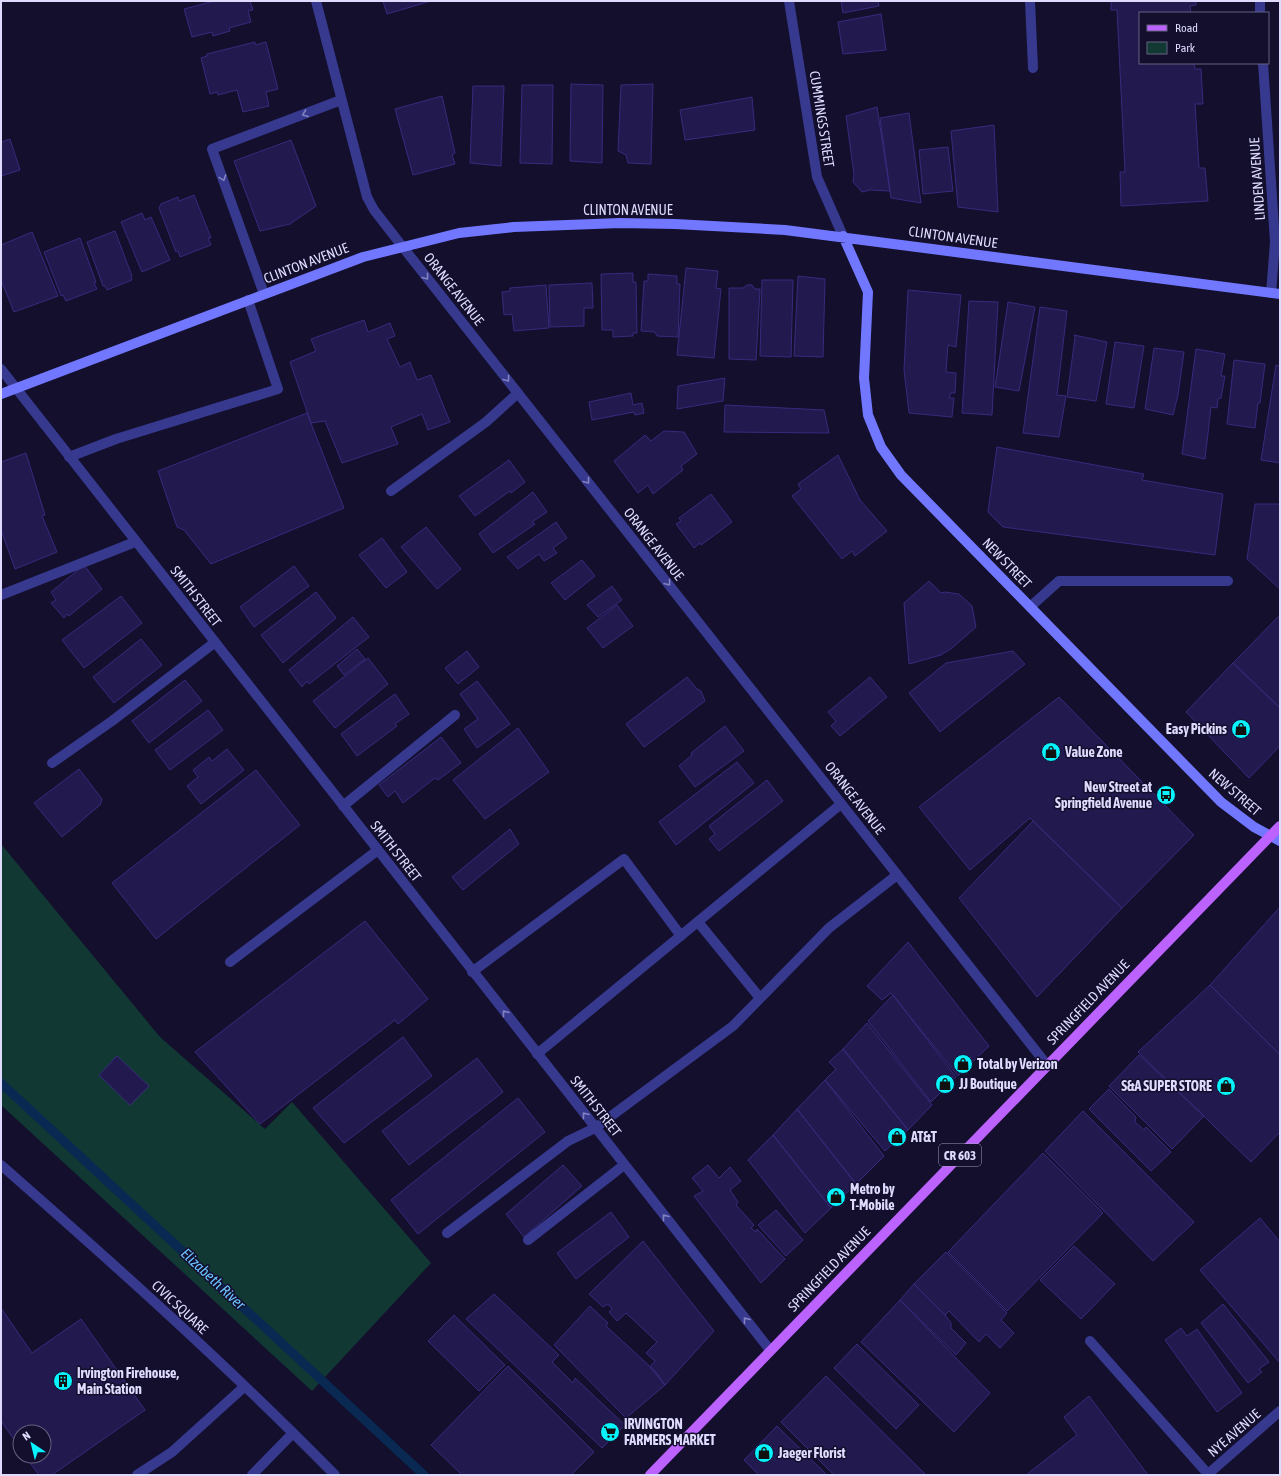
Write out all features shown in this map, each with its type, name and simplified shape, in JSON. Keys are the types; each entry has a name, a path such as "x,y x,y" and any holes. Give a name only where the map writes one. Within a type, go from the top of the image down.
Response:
{"main road":[{"name":"CLINTON AVENUE","path":"1,394 339,265 402,246 459,233 514,226 620,223 778,229 843,236 1276,294"},
{"name":"NEW STREET","path":"843,236 868,292 864,378 868,415 881,447 901,475 1222,802 1238,816 1280,841"},
{"name":"SPRINGFIELD AVENUE","path":"650,1475 1280,826"}],"street":[{"name":"ORANGE AVENUE","path":"316,1 367,197 374,210 1047,1065"},
{"name":"CUMMINGS STREET","path":"789,1 817,177 843,236"},
{"path":"1030,1 1033,68"},
{"path":"1260,1 1260,12"},
{"name":"LINDEN AVENUE","path":"1264,64 1275,242 1276,294"},
{"path":"264,294 212,149 342,100"},
{"path":"69,457 116,439 278,389 248,300"},
{"name":"SMITH STREET","path":"1,369 214,643 770,1350"},
{"path":"391,491 486,422 518,393"},
{"path":"1,595 135,542"},
{"path":"1030,607 1059,581 1228,581"},
{"path":"52,763 112,721 214,643"},
{"path":"343,806 456,715"},
{"path":"537,1054 841,804"},
{"path":"230,962 378,850"},
{"path":"472,972 624,859 681,936"},
{"path":"448,1233 568,1141 595,1128 732,1026 829,928 897,875"},
{"path":"698,922 760,998"},
{"path":"528,1240 624,1164"},
{"name":"CIVIC SQUARE","path":"1,1166 118,1269 293,1433 335,1475"},
{"path":"1090,1341 1207,1475"},
{"path":"137,1475 172,1452 244,1387"},
{"name":"NYE AVENUE","path":"1207,1475 1280,1411"},
{"path":"252,1475 293,1433"}],"green space":[{"path":"1,844 160,1037 265,1129 292,1102 431,1263 312,1391 1,1105"}],"building":[{"path":"214,1 250,1 253,10 248,11 251,22 229,28 230,31 213,36 212,32 192,37 184,9"},
{"path":"383,1 431,1 387,14"},
{"path":"841,1 878,1 879,6 843,13"},
{"path":"1111,1 1196,1 1196,5 1190,6 1191,12 1139,12 1139,64 1194,64 1195,69 1201,69 1203,104 1195,104 1199,168 1205,168 1208,201 1121,206 1120,172 1125,172 1117,10 1111,10"},
{"path":"881,14 886,50 843,54 838,22"},
{"path":"255,42 255,45 266,42 278,89 266,92 269,106 243,112 237,90 218,95 217,92 210,94 201,58 207,56 207,54"},
{"path":"571,84 603,85 602,163 570,161"},
{"path":"653,84 651,164 628,163 626,155 618,151 621,85"},
{"path":"522,85 553,85 552,164 520,163"},
{"path":"473,86 504,86 501,166 470,163"},
{"path":"442,96 455,153 452,155 455,164 413,175 395,109"},
{"path":"752,97 755,130 685,140 680,110"},
{"path":"877,107 890,191 870,190 862,192 853,182 854,174 846,116"},
{"path":"909,113 921,203 891,198 880,118"},
{"path":"994,125 998,212 958,207 951,131"},
{"path":"10,139 20,170 1,176 1,142"},
{"path":"291,140 316,206 290,224 260,231 234,161"},
{"path":"948,147 953,191 923,194 919,150"},
{"path":"194,195 211,238 208,238 211,245 180,257 178,251 176,252 159,208 161,204 178,197 179,201"},
{"path":"142,213 145,220 151,217 170,260 142,272 121,222"},
{"path":"115,231 132,276 132,280 107,290 105,286 103,286 87,242"},
{"path":"32,232 58,296 14,312 1,280 1,245"},
{"path":"80,238 96,282 94,283 97,289 66,301 63,295 61,296 44,252"},
{"path":"686,268 718,271 716,288 721,289 714,358 677,355"},
{"path":"633,273 633,282 636,282 637,333 633,333 633,336 613,337 613,330 602,330 601,274"},
{"path":"648,274 677,276 677,284 680,284 678,337 657,336 655,332 641,331 644,281 648,281"},
{"path":"798,276 825,279 823,357 794,356"},
{"path":"762,280 793,280 791,357 760,356"},
{"path":"592,283 593,308 584,308 584,326 550,327 549,285"},
{"path":"546,285 549,328 514,331 512,314 504,315 502,292 510,291 510,288"},
{"path":"747,285 752,285 755,289 760,289 756,360 729,359 729,288 743,288"},
{"path":"908,290 961,295 956,347 948,345 946,372 956,373 955,393 951,393 949,398 954,398 952,417 909,413 904,370"},
{"path":"969,301 998,302 992,415 962,413"},
{"path":"1008,302 1035,307 1019,391 995,387"},
{"path":"1040,307 1067,311 1057,395 1066,396 1059,437 1023,433"},
{"path":"364,320 368,332 390,323 395,336 387,339 400,367 410,362 417,380 431,375 450,422 428,430 422,414 391,427 398,444 342,463 325,421 311,423 290,362 316,351 311,339"},
{"path":"1074,335 1107,342 1096,401 1067,397 1075,337"},
{"path":"1115,342 1144,346 1134,408 1106,404"},
{"path":"1154,348 1184,352 1178,395 1173,415 1145,409"},
{"path":"1196,349 1225,354 1221,376 1225,376 1221,398 1218,399 1217,408 1211,407 1205,459 1182,454"},
{"path":"1234,360 1265,364 1255,428 1227,424"},
{"path":"1276,365 1280,366 1280,463 1261,460"},
{"path":"725,378 723,401 677,409 678,386"},
{"path":"631,393 633,405 642,403 644,413 635,415 634,412 592,420 589,402"},
{"path":"725,405 824,410 829,433 724,432"},
{"path":"307,413 344,508 211,564 184,530 177,527 158,471"},
{"path":"664,431 684,432 697,454 681,466 683,470 653,494 648,485 638,493 614,461 645,435 651,441"},
{"path":"997,447 1144,474 1142,480 1223,494 1215,555 1003,527 988,512"},
{"path":"26,453 45,515 42,516 57,552 15,569 1,530 1,462"},
{"path":"838,455 860,500 887,531 855,556 852,551 842,559 792,496 801,489 798,484"},
{"path":"509,460 525,482 511,493 510,491 475,516 459,496"},
{"path":"533,492 547,512 532,522 535,524 493,553 479,534"},
{"path":"711,494 732,522 701,545 700,543 694,548 676,524 681,521 679,518"},
{"path":"1255,504 1280,504 1280,589 1247,559"},
{"path":"556,522 567,538 553,548 557,553 544,561 539,554 518,569 507,557"},
{"path":"426,527 461,569 437,589 401,547"},
{"path":"382,538 407,572 386,588 359,555"},
{"path":"582,560 595,576 565,600 551,583"},
{"path":"84,565 102,589 69,616 67,614 64,618 51,603 56,600 51,592"},
{"path":"294,566 309,586 254,627 240,607"},
{"path":"929,581 941,593 945,592 959,594 972,606 976,627 952,648 941,655 909,664 904,603"},
{"path":"612,586 622,600 598,617 587,605"},
{"path":"316,592 336,618 283,663 261,635"},
{"path":"121,596 142,623 84,668 62,640"},
{"path":"617,605 633,626 603,648 587,628"},
{"path":"1280,615 1280,708 1233,663"},
{"path":"353,617 369,637 309,684 307,681 302,687 289,670"},
{"path":"141,639 162,665 114,703 93,677"},
{"path":"357,649 365,659 344,675 337,666"},
{"path":"467,651 479,667 458,684 445,668"},
{"path":"1013,651 1025,664 940,732 909,693 946,663"},
{"path":"368,658 388,684 335,728 313,701"},
{"name":"Easy Pickins","path":"1233,663 1280,708 1280,746 1249,778 1186,712"},
{"path":"687,677 697,689 701,691 705,701 644,747 626,724"},
{"path":"870,677 887,697 840,736 831,726 836,721 828,712"},
{"path":"185,680 202,701 149,743 132,721"},
{"path":"477,681 510,724 477,748 464,729 478,719 460,694"},
{"path":"395,694 409,714 395,724 397,726 357,756 341,734"},
{"name":"Value Zone","path":"1059,697 1194,835 1122,908 1030,818 970,870 919,807"},
{"path":"208,710 223,730 170,770 155,750"},
{"path":"725,726 744,751 695,787 679,766 692,755 691,753"},
{"path":"518,728 549,772 485,819 453,780"},
{"path":"441,737 461,763 438,780 435,778 403,803 395,791 388,797 379,785"},
{"path":"227,749 244,770 201,804 187,786 198,777 193,770 209,757 212,761"},
{"path":"737,762 754,783 676,845 659,822"},
{"path":"79,769 102,799 100,805 62,837 34,803"},
{"path":"256,770 300,825 156,939 112,883"},
{"path":"767,780 783,801 719,851 709,839 715,834 709,826"},
{"path":"1033,821 1122,908 1037,997 959,898"},
{"path":"510,829 519,844 463,890 452,877"},
{"path":"1280,907 1280,1055 1210,985"},
{"path":"365,921 428,999 398,1024 395,1020 260,1124 195,1052"},
{"path":"908,942 989,1046 958,1076 891,993 882,1000 867,986"},
{"name":"S&A SUPER STORE","path":"1210,985 1280,1055 1280,1132 1251,1162 1138,1052"},
{"path":"893,995 956,1077 931,1102 868,1021"},
{"path":"867,1023 932,1105 908,1130 843,1049"},
{"path":"403,1037 432,1076 344,1143 313,1108"},
{"path":"843,1049 908,1130 885,1151 825,1080 836,1069 829,1062"},
{"path":"1139,1055 1204,1116 1172,1149 1109,1086"},
{"path":"117,1056 149,1086 130,1105 99,1075"},
{"path":"477,1058 503,1092 409,1165 382,1131"},
{"path":"825,1080 884,1156 856,1184 797,1109"},
{"path":"1109,1089 1136,1117 1135,1122 1144,1130 1146,1127 1171,1152 1151,1171 1089,1109"},
{"path":"518,1098 545,1132 418,1234 391,1200"},
{"path":"797,1109 856,1184 831,1208 773,1135"},
{"path":"1083,1111 1194,1222 1153,1261 1045,1151"},
{"path":"773,1135 831,1208 805,1233 748,1160"},
{"path":"1043,1153 1103,1213 1007,1311 948,1252"},
{"path":"563,1165 582,1186 524,1237 506,1214"},
{"path":"708,1165 719,1178 730,1167 741,1181 730,1190 738,1202 736,1205 754,1225 751,1228 756,1232 757,1229 785,1259 761,1283 694,1196 703,1191 692,1178"},
{"path":"776,1210 803,1240 786,1256 758,1225"},
{"path":"611,1212 629,1237 576,1279 557,1253"},
{"path":"1260,1218 1280,1242 1280,1363 1200,1270"},
{"path":"643,1241 714,1331 665,1385 650,1367 655,1361 646,1353 657,1342 626,1313 617,1321 609,1312 612,1309 608,1304 603,1307 589,1294"},
{"path":"1074,1246 1115,1284 1081,1319 1040,1280"},
{"path":"946,1252 1007,1313 1001,1320 1014,1333 1000,1348 986,1334 979,1342 949,1311 945,1315 914,1284"},
{"path":"914,1284 945,1315 951,1323 951,1328 966,1343 956,1355 900,1300"},
{"path":"494,1294 559,1355 552,1362 573,1383 575,1378 625,1425 602,1448 466,1319"},
{"path":"900,1300 990,1393 954,1432 861,1342"},
{"path":"1223,1304 1269,1362 1259,1369 1262,1372 1248,1383 1201,1323"},
{"path":"590,1306 608,1323 606,1326 656,1372 665,1385 626,1418 554,1345"},
{"name":"Irvington Firehouse, Main Station","path":"1,1308 32,1353 81,1319 145,1410 52,1475 39,1475 31,1464 52,1464 52,1424 12,1424 12,1437 1,1421"},
{"path":"454,1315 505,1365 479,1391 428,1341"},
{"path":"1181,1328 1187,1336 1197,1329 1242,1393 1217,1412 1165,1340"},
{"path":"857,1344 919,1405 896,1429 834,1368"},
{"path":"508,1366 594,1452 571,1475 462,1475 431,1445"},
{"path":"826,1376 926,1475 834,1475 781,1422"},
{"path":"1089,1396 1148,1475 1026,1475 1077,1435 1064,1417"},
{"path":"777,1426 827,1475 759,1475 744,1460"}],"waterway":[{"name":"Elizabeth River","path":"1,1083 424,1475"}],"place":[{"name":"Easy Pickins","path":"1241,729"},
{"name":"Value Zone","path":"1051,752"},
{"name":"New Street at Springfield Avenue","path":"1166,795"},
{"name":"Total by Verizon","path":"963,1064"},
{"name":"JJ Boutique","path":"945,1084"},
{"name":"S&A SUPER STORE","path":"1226,1086"},
{"name":"AT&T","path":"897,1137"},
{"name":"Metro by T-Mobile","path":"836,1197"},
{"name":"Irvington Firehouse, Main Station","path":"63,1381"},
{"name":"IRVINGTON FARMERS MARKET","path":"610,1432"},
{"name":"Jaeger Florist","path":"764,1453"}]}
